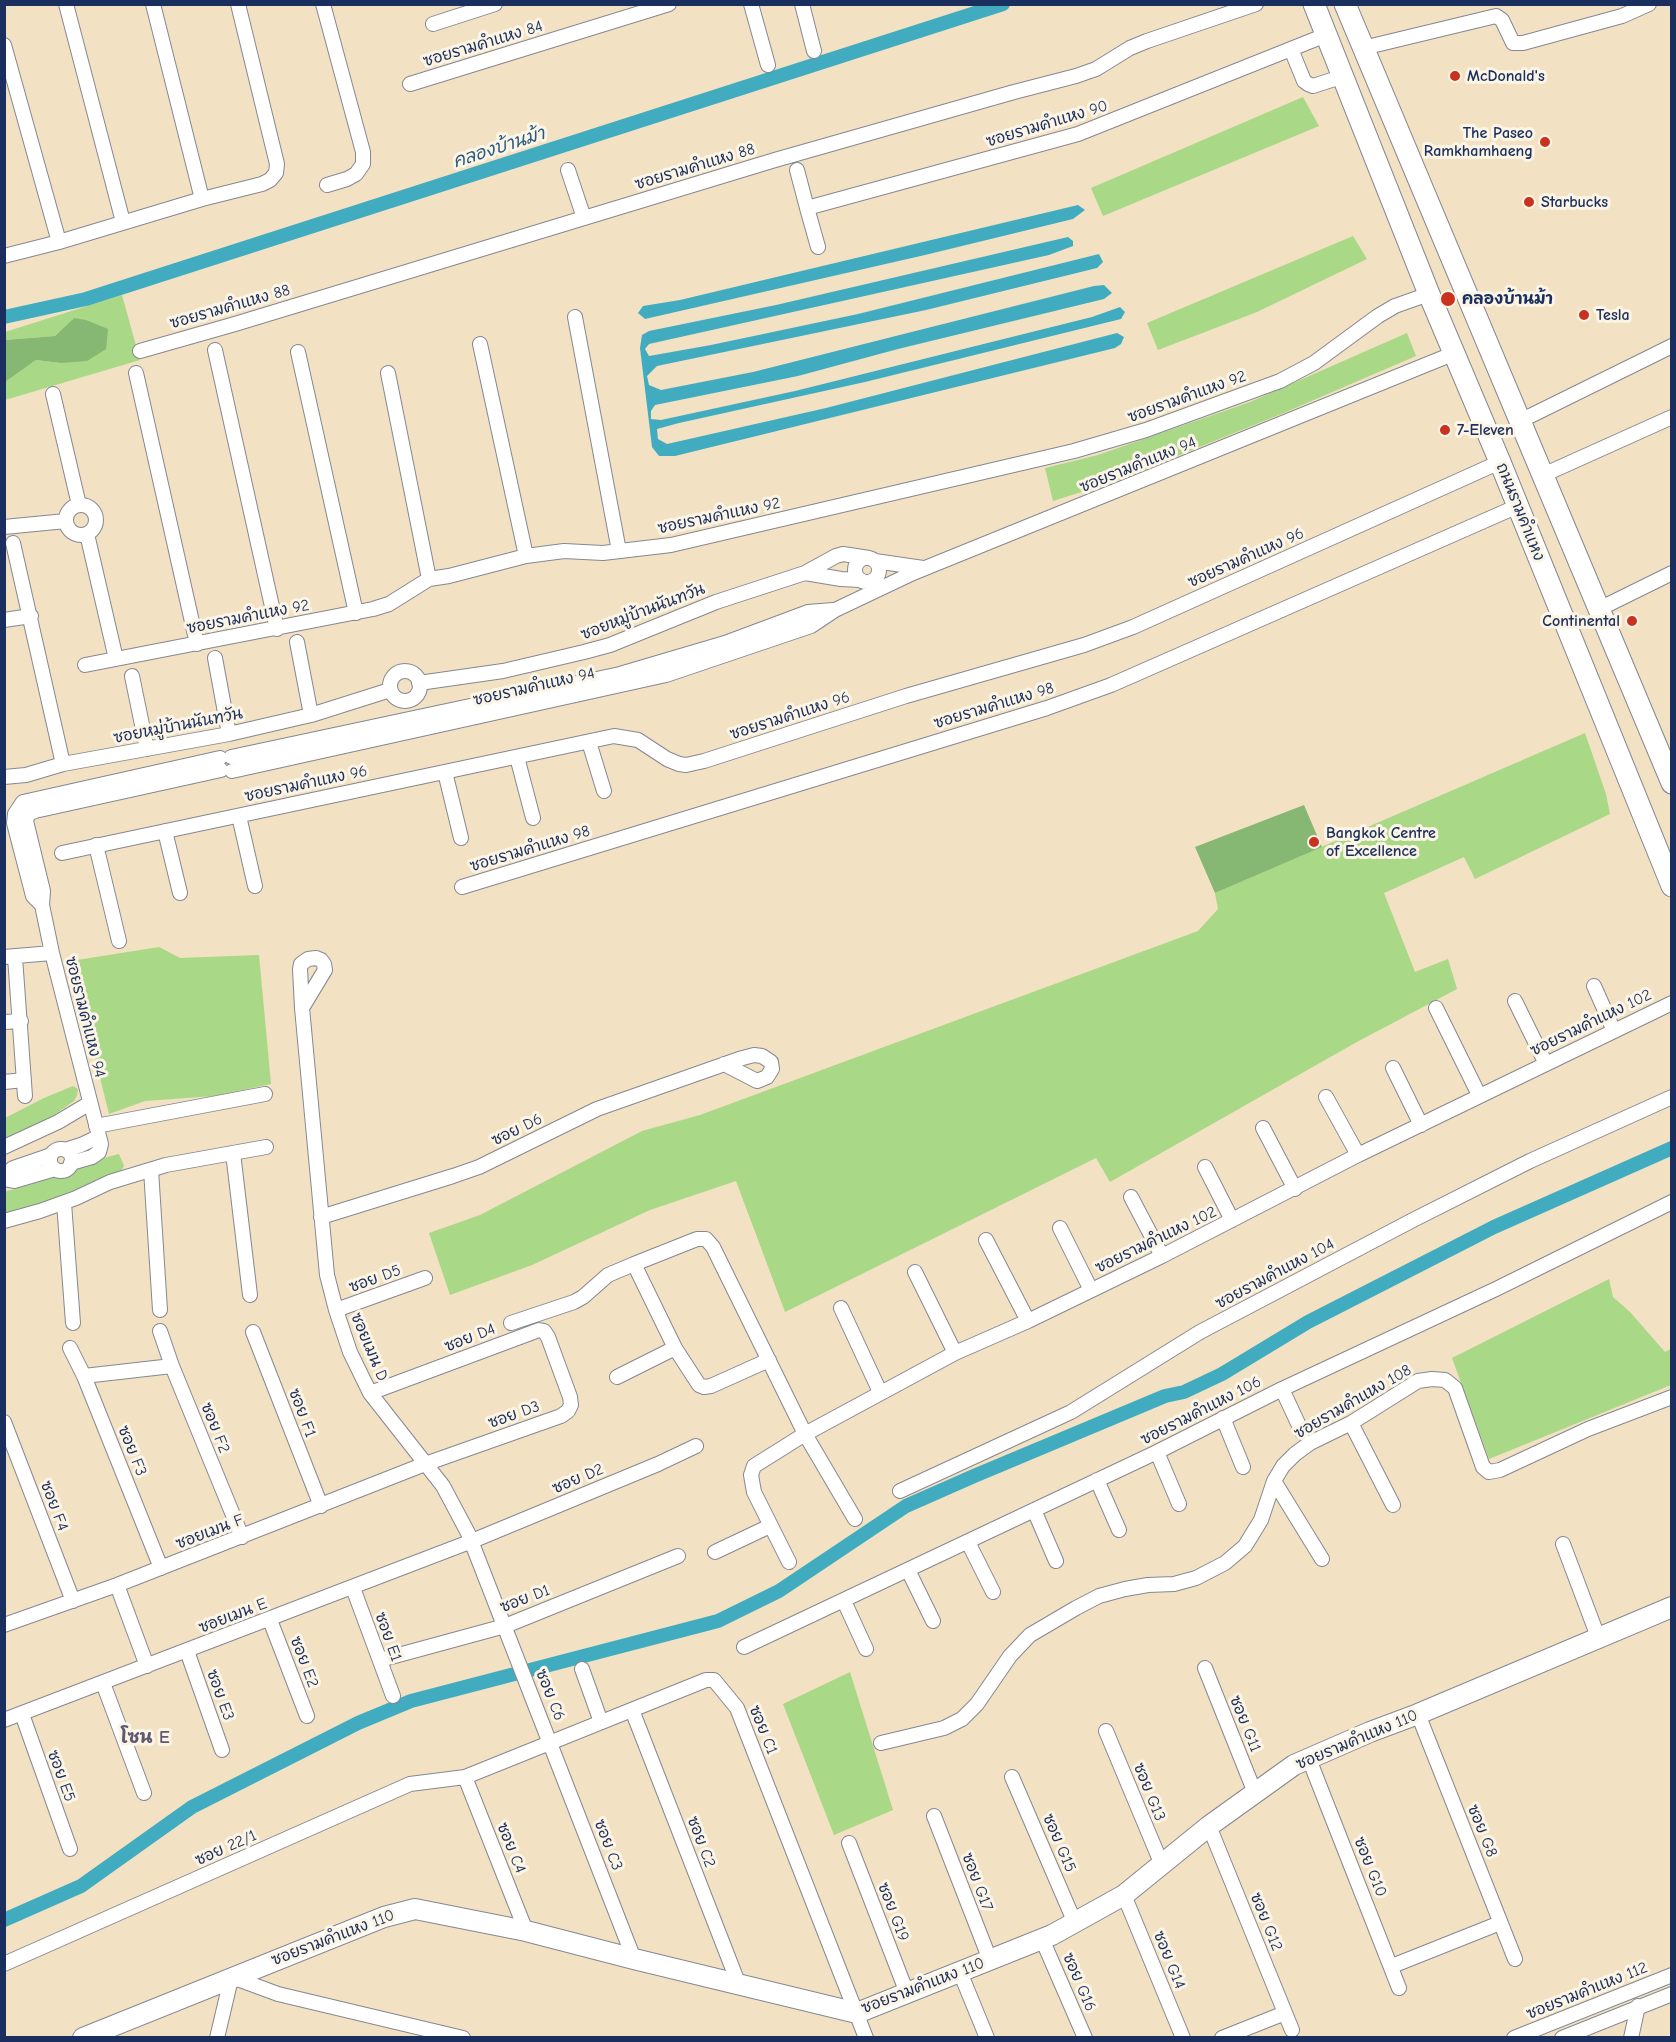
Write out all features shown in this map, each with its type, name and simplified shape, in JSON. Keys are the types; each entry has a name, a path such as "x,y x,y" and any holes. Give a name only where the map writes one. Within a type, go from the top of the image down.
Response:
{"main road":[{"name":"ถนนรามคำแหง","path":"1314,4 1341,77 1488,432 1671,886"},
{"path":"1345,4 1671,783"},
{"path":"1488,432 1520,421"}],"street":[{"path":"66,4 123,222"},
{"path":"153,4 202,200"},
{"path":"4,255 59,242 270,180 276,173 278,164 238,4"},
{"path":"323,4 363,152 363,164 356,174 327,185"},
{"path":"433,24 495,4"},
{"name":"ซอยรามคำแหง 84","path":"410,84 669,4"},
{"path":"751,4 768,65"},
{"path":"802,4 814,51"},
{"name":"ซอยรามคำแหง 88","path":"140,351 798,153 1076,76 1096,69 1130,48 1147,41 1256,4"},
{"path":"1363,48 1496,16 1502,20 1513,43 1519,44 1622,16 1649,4"},
{"name":"ซอยรามคำแหง 90","path":"807,208 1078,134 1326,35"},
{"path":"4,45 59,242"},
{"path":"1291,49 1304,81 1308,84 1313,86 1341,77"},
{"path":"568,170 584,218"},
{"path":"797,170 818,247"},
{"name":"ซอยรามคําแหง 92","path":"85,665 356,613 388,604 429,579 449,576 526,555 564,551 603,553 671,545 1074,451 1146,430 1280,381 1314,363 1395,306 1429,294"},
{"path":"575,317 619,551"},
{"path":"480,344 526,555"},
{"path":"1520,421 1671,346"},
{"path":"215,350 277,628"},
{"path":"298,352 356,613"},
{"name":"ซอยรามคําแหง 94","path":"97,1131 42,905 33,896 14,823 15,814 23,802 226,764 666,675 811,626 835,610 904,577 1455,353"},
{"path":"136,373 197,644"},
{"path":"388,373 429,579"},
{"path":"53,394 79,505"},
{"path":"1543,475 1671,417"},
{"name":"ซอยรามคําแหง 96","path":"62,853 614,736 638,740 679,764 686,765 704,761 906,696 1084,645 1133,627 1500,462"},
{"path":"79,505 88,506 95,513 96,523 87,534 74,533 67,526 66,521 68,512 79,505"},
{"name":"ซอยรามคําแหง 98","path":"462,887 1047,708 1111,686 1518,506"},
{"path":"4,527 66,521"},
{"path":"87,534 116,659"},
{"path":"13,543 63,764"},
{"name":"ซอยหมู่บ้านนันทวัน","path":"4,777 26,775 63,764 230,734 311,715 390,690 392,679 402,672 412,674 419,683 503,671 584,652 610,645 716,602 805,573 843,554 926,568"},
{"path":"860,560 872,560 878,572 867,579 857,577 855,568 860,560"},
{"name":"ซอยหมู่บ้านนันทวัน","path":"805,573 867,579 904,577"},
{"path":"1599,609 1671,573"},
{"path":"4,620 31,616"},
{"path":"297,642 311,715"},
{"path":"215,658 230,734"},
{"path":"132,676 147,749"},
{"path":"390,690 397,699 408,701 417,694 419,683"},
{"path":"589,741 604,791"},
{"path":"517,757 532,818"},
{"path":"445,772 461,838"},
{"path":"238,816 255,886"},
{"path":"165,831 180,893"},
{"path":"96,845 119,941"},
{"path":"25,1096 21,1021 10,957 52,953"},
{"path":"1594,986 1614,1031"},
{"path":"1515,1001 1546,1064"},
{"name":"ซอยรามคําแหง 102","path":"789,1562 754,1492 751,1475 754,1466 805,1434 955,1353 1028,1321 1162,1256 1358,1155 1671,1003"},
{"name":"ซอยเมน D","path":"302,1008 327,1275 336,1310 350,1352 370,1393 443,1486 472,1541 519,1662"},
{"path":"1436,1008 1479,1095"},
{"path":"4,1022 21,1021"},
{"name":"ซอย D6","path":"321,1216 479,1167 597,1109 724,1064"},
{"path":"1393,1068 1420,1125"},
{"path":"4,1082 24,1080"},
{"path":"4,1177 13,1168 53,1162 66,1170 68,1156 97,1131 265,1094"},
{"path":"1326,1097 1358,1155"},
{"name":"ซอยรามคําแหง 104","path":"900,1491 1071,1412 1200,1332 1413,1220 1530,1161 1671,1097"},
{"path":"4,1147 58,1122 90,1103"},
{"path":"1263,1128 1294,1189"},
{"path":"4,1221 64,1203 110,1182 151,1170 266,1147"},
{"path":"53,1162 57,1149 68,1156"},
{"path":"233,1153 250,1295"},
{"path":"1205,1167 1232,1220"},
{"path":"151,1170 160,1310"},
{"path":"1131,1197 1162,1256"},
{"name":"ซอยรามคําแหง 106","path":"744,1647 1158,1452 1282,1389 1496,1289 1671,1202"},
{"path":"64,1203 73,1323"},
{"path":"1060,1228 1091,1290"},
{"path":"511,1323 574,1302 608,1275 697,1239 706,1239 713,1247 805,1434 855,1519"},
{"path":"986,1240 1028,1321"},
{"path":"634,1264 675,1348 699,1385 704,1387 725,1380 769,1360"},
{"path":"915,1272 955,1353"},
{"name":"ซอย D5","path":"336,1310 425,1278"},
{"path":"841,1308 880,1392"},
{"name":"ซอย D4","path":"370,1393 538,1330 544,1331 548,1337 560,1366"},
{"name":"ซอย F2","path":"160,1331 242,1537"},
{"name":"ซอย F1","path":"253,1332 321,1506"},
{"name":"ซอย F3","path":"70,1348 84,1376 161,1568"},
{"path":"617,1377 675,1348"},
{"path":"84,1376 172,1366"},
{"name":"ซอย D3","path":"425,1464 561,1416 568,1411 571,1405 570,1396 560,1366"},
{"name":"ซอยรามคำแหง 108","path":"881,1743 944,1728 963,1719 1010,1656 1029,1635 1076,1608 1099,1596 1125,1589 1173,1584 1196,1578 1225,1563 1245,1546 1261,1520 1274,1481 1283,1466 1295,1454 1310,1443 1351,1424 1418,1381 1445,1380 1455,1388 1483,1467 1489,1472 1494,1472 1588,1429 1671,1397"},
{"path":"1282,1389 1302,1432"},
{"path":"1223,1419 1243,1467"},
{"name":"ซอย F4","path":"4,1422 73,1601"},
{"path":"1351,1424 1393,1505"},
{"name":"ซอย D2","path":"472,1541 696,1446"},
{"path":"1158,1452 1179,1503"},
{"name":"ซอยเมน F","path":"4,1625 117,1585 425,1464"},
{"path":"1097,1480 1119,1530"},
{"path":"1274,1481 1322,1559"},
{"path":"1034,1510 1056,1561"},
{"path":"715,1552 770,1526"},
{"name":"ซอยเมน E","path":"4,1720 472,1541"},
{"path":"968,1542 993,1592"},
{"path":"1563,1544 1598,1637"},
{"name":"ซอย D1","path":"380,1660 505,1626 678,1556"},
{"path":"908,1570 933,1621"},
{"path":"117,1585 147,1666"},
{"name":"ซอย E1","path":"353,1588 393,1696"},
{"path":"844,1601 866,1649"},
{"name":"ซอยรามคำแหง 110","path":"83,2037 109,2032 230,1978 384,1917 415,1909 526,1931 857,2013 1042,1939 1075,1923 1124,1895 1209,1826 1294,1765 1671,1606"},
{"name":"ซอย E2","path":"270,1620 307,1716"},
{"name":"ซอย E3","path":"187,1651 222,1750"},
{"name":"ซอย C6","path":"519,1662 551,1742"},
{"name":"ซอย G11","path":"1205,1668 1255,1793"},
{"path":"582,1669 601,1722"},
{"name":"ซอย C1","path":"465,1777 706,1680 714,1680 737,1708 857,2013"},
{"path":"103,1683 144,1793"},
{"name":"ซอย C2","path":"632,1710 739,1985"},
{"name":"ซอย E5","path":"22,1714 70,1849"},
{"name":"ซอย G8","path":"1418,1714 1515,1959"},
{"name":"ซอย G13","path":"1106,1731 1162,1865"},
{"name":"ซอย C3","path":"551,1742 634,1959"},
{"name":"ซอย G10","path":"1309,1759 1399,1988"},
{"name":"ซอย C4","path":"465,1777 526,1931"},
{"name":"ซอย 22/1","path":"4,1964 410,1784 465,1777"},
{"name":"ซอย G15","path":"1012,1777 1075,1923"},
{"name":"ซอย G17","path":"934,1816 990,1960"},
{"name":"ซอย G12","path":"1209,1826 1292,2030"},
{"name":"ซอย G19","path":"849,1843 907,1993"},
{"name":"ซอย G14","path":"1124,1895 1183,2037"},
{"path":"1392,1966 1500,1923"},
{"name":"ซอย G16","path":"1042,1939 1085,2037"},
{"path":"960,1972 987,2037"},
{"name":"ซอยรามคำแหง 112","path":"1514,2037 1671,1975"},
{"path":"217,2037 230,1978 278,1994 463,2037"},
{"path":"1654,1982 1667,1996"},
{"name":"ซอยรามคำแหง 112","path":"1562,2037 1667,1996"},
{"path":"1631,2037 1638,2006"},
{"path":"857,2013 866,2037"},
{"path":"1222,2037 1285,2013"}],"green space":[{"path":"1303,97 1319,126 1103,216 1091,188"},
{"path":"1353,236 1367,259 1257,312 1158,350 1147,323"},
{"path":"122,295 140,360 5,400 5,382 36,360 61,363 74,318 55,336 5,340 5,332"},
{"path":"74,318 108,329 106,349 87,361 61,363 36,360 5,382 5,340 55,336"},
{"path":"1407,333 1416,356 1113,482 1053,501 1045,468 1098,455 1250,402"},
{"path":"1585,733 1606,794 1610,814 1475,879 1464,857 1384,893 1415,972 1448,959 1457,989 1355,1043 1110,1182 1096,1158 785,1312 736,1181 650,1210 532,1265 450,1295 429,1233 480,1215 642,1131 700,1115 1198,931 1218,909 1215,893"},
{"path":"1304,805 1322,847 1215,893 1195,847"},
{"path":"159,947 180,958 259,955 271,1084 214,1096 145,1101 109,1114 71,961"},
{"path":"73,1086 78,1089 74,1101 51,1117 5,1140 5,1118"},
{"path":"119,1154 124,1166 120,1173 33,1209 5,1216 4,1192 59,1176 92,1161"},
{"path":"1609,1279 1613,1297 1630,1312 1665,1352 1671,1349 1671,1385 1489,1459 1452,1358"},
{"path":"850,1672 893,1810 834,1835 783,1704"}],"water":[{"path":"1078,205 1085,210 1073,219 645,319 638,313 643,306 680,300"},
{"path":"1068,237 1073,241 1073,246 1049,255 649,344 645,349 649,356 711,345 858,314 1099,254 1103,262 1097,268 926,310 657,366 647,376 649,385 661,390 753,372 1094,286 1104,285 1112,293 1104,299 798,376 655,405 651,411 651,419 661,420 795,391 1092,317 1120,307 1125,312 1121,319 865,382 679,423 657,429 658,439 667,444 826,408 1117,333 1124,337 1121,344 1115,348 675,456 659,456 652,447 640,348 642,335 649,331 776,305"}],"waterway":[{"name":"คลองบ้านม้า","path":"4,317 86,299 1003,4"},
{"path":"4,1920 81,1886 192,1807 358,1723 411,1701 718,1621 779,1591 906,1506 1165,1396 1184,1392 1222,1374 1308,1322 1494,1227 1672,1148"}],"place":[{"name":"McDonald's","path":"1455,76"},
{"name":"The Paseo Ramkhamhaeng","path":"1545,142"},
{"name":"Starbucks","path":"1529,202"},
{"name":"คลองบ้านม้า","path":"1448,299"},
{"name":"Tesla","path":"1584,315"},
{"name":"7-Eleven","path":"1445,430"},
{"name":"Continental","path":"1632,621"},
{"name":"Bangkok Centre of Excellence","path":"1314,842"}],"district":[{"name":"โซน E","path":"145,1738"}]}
